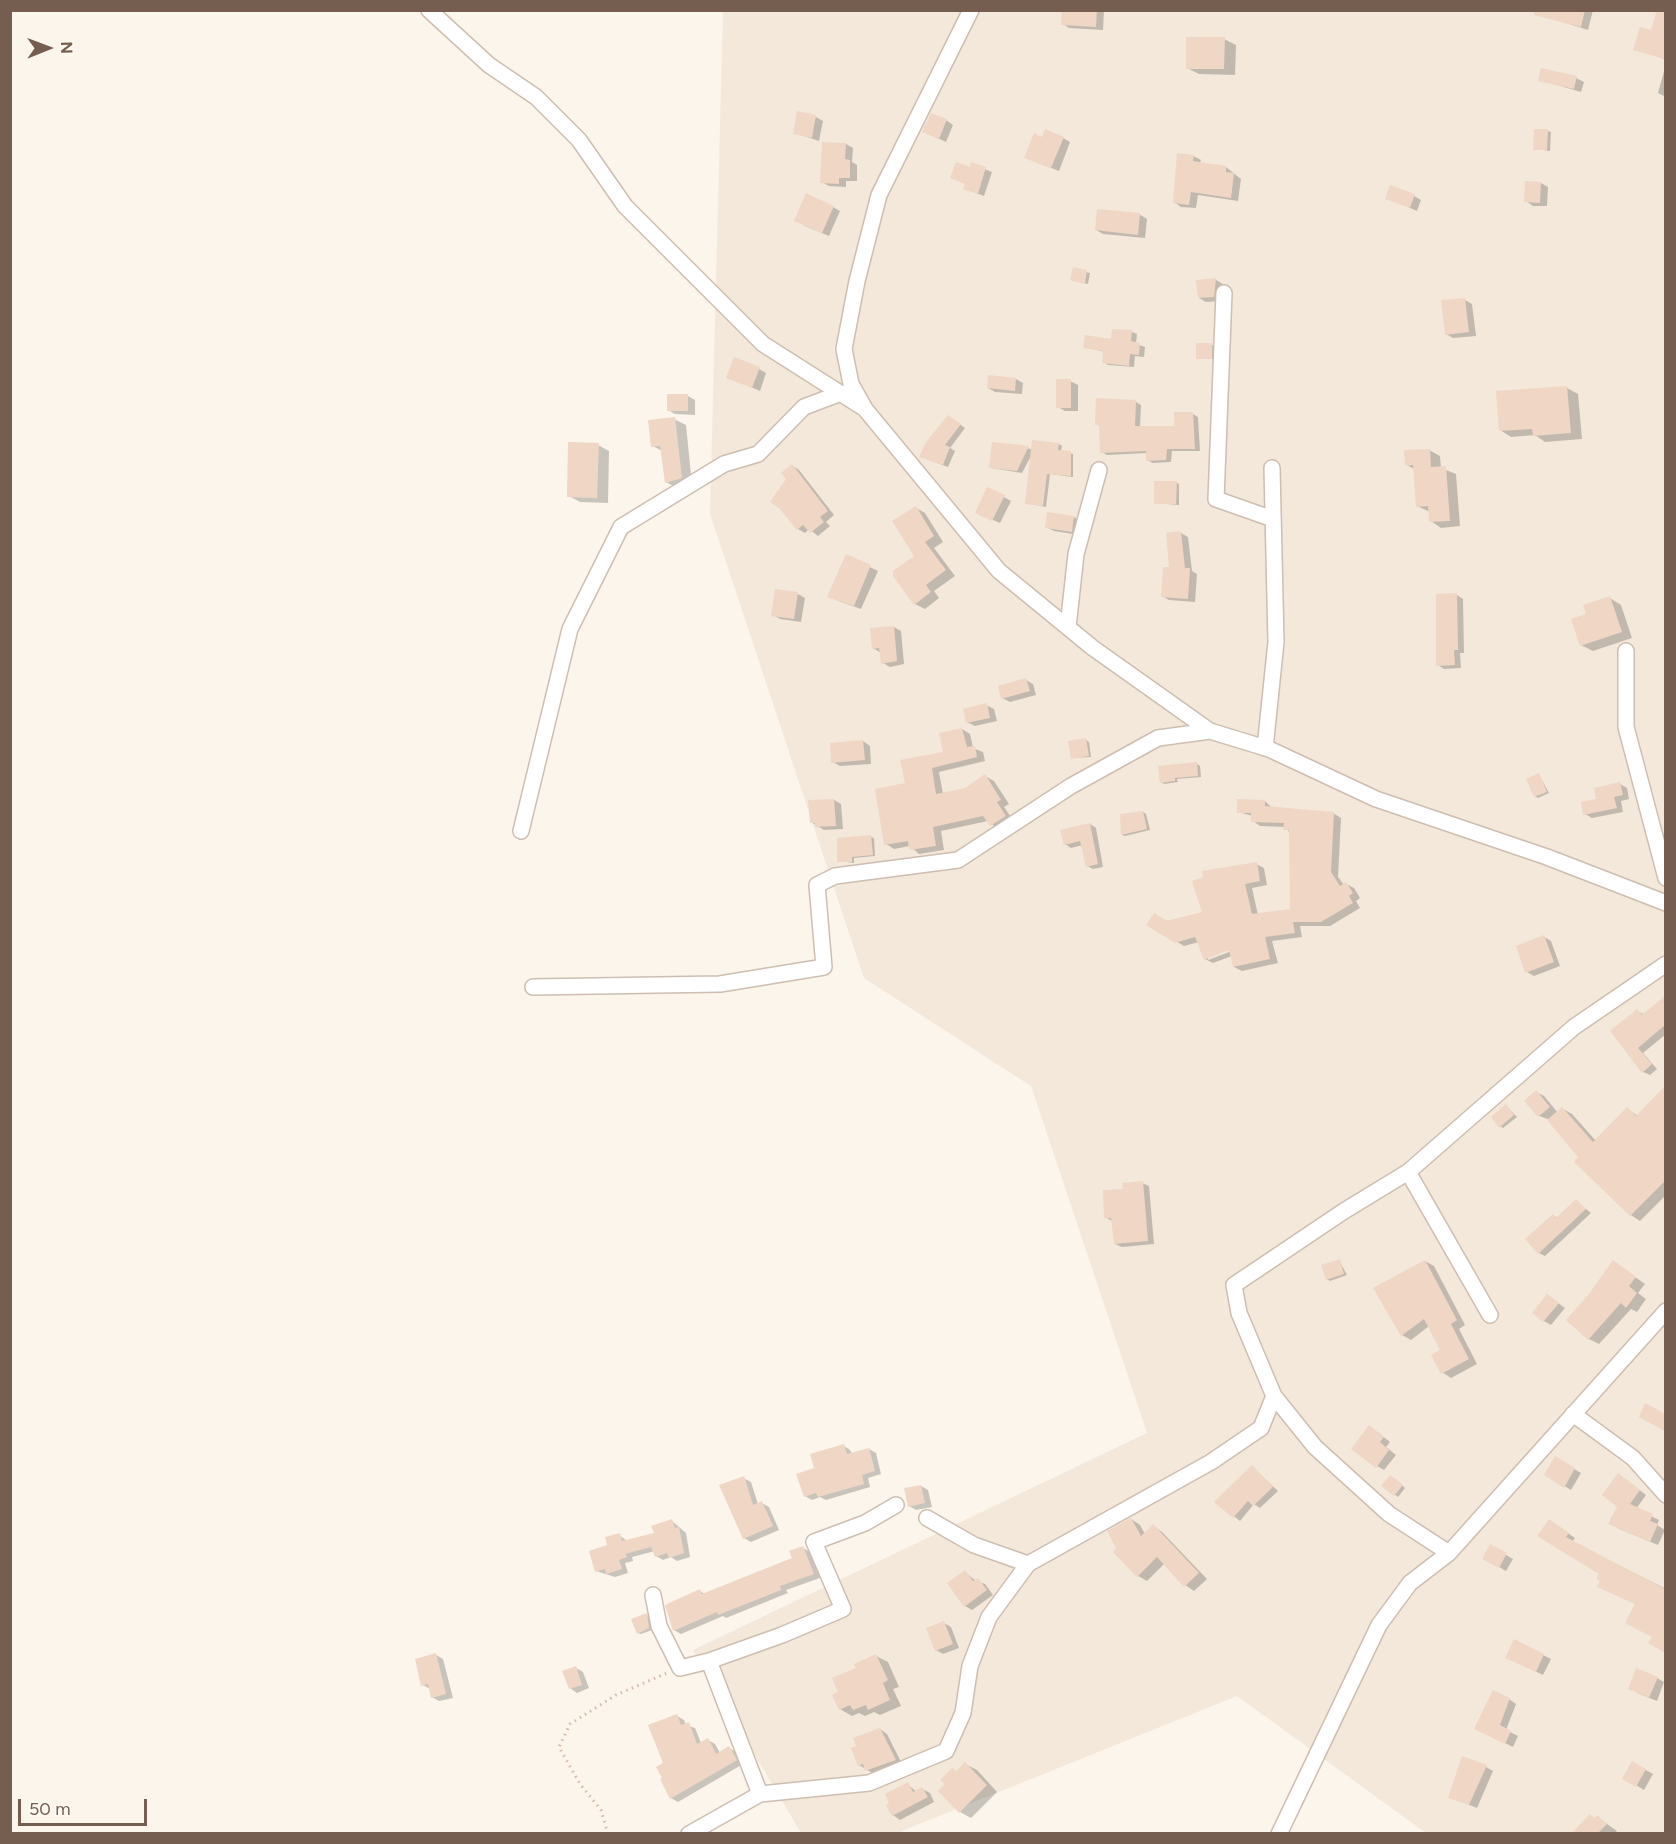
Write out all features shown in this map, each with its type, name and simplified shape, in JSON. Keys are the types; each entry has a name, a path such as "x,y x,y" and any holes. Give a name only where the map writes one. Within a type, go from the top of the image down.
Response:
{"street":[{"path":"429,10 489,65 536,97 579,140 625,206 763,344 865,409"},
{"path":"971,10 879,195 844,349 851,384 865,409 999,571 1068,627 1210,731 1264,748 1376,799 1547,857 1665,903"},
{"path":"1224,292 1216,499 1273,519"},
{"path":"521,831 570,629 621,527 724,464 758,454 804,407 842,393"},
{"path":"1264,748 1276,642 1272,468"},
{"path":"1068,627 1076,554 1099,470"},
{"path":"1626,651 1626,727 1665,878"},
{"path":"533,987 720,984 824,967 817,885 835,876 958,860 1053,797 1140,747 1158,738 1210,731"},
{"path":"1449,1553 1389,1514 1315,1447 1274,1396 1239,1313 1234,1285 1344,1211 1408,1172 1574,1027 1665,964"},
{"path":"1408,1172 1490,1316"},
{"path":"1279,1833 1379,1626 1410,1583 1449,1553 1665,1311"},
{"path":"689,1833 760,1794 869,1783 946,1751 963,1713 970,1666 989,1617 1028,1564 1211,1462 1261,1428 1274,1396"},
{"path":"1573,1414 1633,1458 1665,1495"},
{"path":"653,1595 659,1626 680,1668 709,1661 782,1635 843,1609 814,1542 866,1523 896,1505"},
{"path":"927,1518 974,1545 1028,1564"},
{"path":"709,1661 760,1794"}],"path":[{"path":"608,1833 601,1810 580,1784 558,1747 570,1724 616,1695 680,1668"}],"shaded area":[{"path":"723,11 1665,11 1665,1833 1426,1833 1237,1696 897,1833 801,1833 693,1650 1147,1433 1031,1086 864,978 710,514"}],"building":[{"path":"1062,10 1097,10 1096,27 1061,25"},
{"path":"1534,10 1585,10 1581,27 1534,15"},
{"path":"1657,10 1665,10 1665,59 1633,50 1640,27 1651,30"},
{"path":"1186,37 1225,37 1224,69 1186,69"},
{"path":"1541,68 1577,76 1574,89 1538,81"},
{"path":"797,111 816,115 812,138 793,134"},
{"path":"931,113 947,119 939,139 922,132"},
{"path":"1045,129 1064,137 1051,168 1024,158 1034,133 1042,137"},
{"path":"1534,129 1548,129 1547,150 1533,150"},
{"path":"822,142 846,143 845,159 850,160 850,178 839,178 839,184 820,183"},
{"path":"1177,153 1194,155 1193,161 1226,166 1226,172 1234,173 1231,198 1191,192 1189,205 1173,203"},
{"path":"956,162 970,167 971,162 986,167 978,194 963,189 965,184 950,178"},
{"path":"1525,181 1541,182 1540,203 1524,202"},
{"path":"1390,185 1415,194 1410,208 1385,199"},
{"path":"806,193 834,206 822,233 794,221"},
{"path":"1097,209 1140,213 1138,235 1095,230"},
{"path":"1073,267 1087,270 1085,284 1070,280"},
{"path":"1216,278 1214,297 1198,298 1196,280"},
{"path":"1465,298 1469,332 1445,335 1441,300"},
{"path":"1112,329 1132,330 1131,341 1140,343 1139,355 1130,354 1129,366 1102,363 1103,351 1083,348 1085,335 1111,339"},
{"path":"1196,343 1212,343 1212,359 1196,359"},
{"path":"734,357 760,367 752,388 726,378"},
{"path":"988,375 1016,378 1015,391 987,388"},
{"path":"1056,379 1071,379 1071,408 1056,408"},
{"path":"1567,386 1571,433 1533,436 1532,429 1499,431 1496,391"},
{"path":"667,394 688,394 688,411 667,411"},
{"path":"1096,398 1136,400 1135,426 1174,426 1174,412 1193,412 1195,449 1167,449 1166,460 1146,461 1146,451 1100,453 1099,425 1095,425"},
{"path":"948,415 961,424 945,445 950,447 943,465 919,457 926,442"},
{"path":"675,417 682,478 665,483 660,446 651,447 648,420"},
{"path":"1032,440 1059,443 1058,450 1071,451 1071,476 1047,474 1043,506 1025,504"},
{"path":"568,442 599,443 597,498 567,497"},
{"path":"992,442 1029,446 1017,471 989,468"},
{"path":"1430,449 1431,467 1446,466 1450,521 1429,522 1428,506 1416,507 1413,465 1405,466 1404,450"},
{"path":"792,464 828,511 820,517 824,522 810,533 803,525 797,530 779,508 770,502 786,479 781,473"},
{"path":"1154,481 1177,481 1176,504 1154,504"},
{"path":"987,487 1005,495 992,521 975,513"},
{"path":"916,506 934,536 925,542 946,570 926,585 931,592 914,605 893,576 893,571 914,556 892,521"},
{"path":"1047,512 1074,516 1072,532 1045,528"},
{"path":"1181,531 1185,568 1190,568 1188,599 1161,597 1163,567 1169,567 1166,533"},
{"path":"846,554 871,565 854,606 827,597"},
{"path":"775,589 798,592 794,619 771,616"},
{"path":"1457,593 1458,650 1454,650 1455,665 1436,666 1436,594"},
{"path":"1610,596 1622,632 1580,646 1571,619 1586,614 1583,605"},
{"path":"894,626 897,661 881,664 879,648 872,649 870,628"},
{"path":"1026,678 1030,691 1001,699 998,686"},
{"path":"987,703 990,718 966,723 963,709"},
{"path":"962,728 967,747 975,746 977,757 932,768 936,794 965,788 985,774 1001,800 997,802 1006,816 990,826 983,816 933,827 936,846 909,850 908,841 884,845 875,789 905,783 900,760 943,752 939,733"},
{"path":"1086,738 1089,756 1071,759 1068,741"},
{"path":"863,740 865,760 831,763 830,743"},
{"path":"1197,762 1198,776 1175,778 1175,781 1160,783 1158,766"},
{"path":"1539,773 1547,792 1534,797 1526,779"},
{"path":"1620,782 1623,795 1614,797 1617,808 1583,815 1581,802 1596,799 1594,788"},
{"path":"834,799 836,826 815,827 815,823 810,823 808,800"},
{"path":"1237,799 1265,800 1265,806 1334,812 1331,872 1340,886 1346,882 1353,893 1349,896 1353,903 1321,922 1293,922 1295,933 1265,937 1270,959 1233,967 1229,950 1204,960 1195,937 1175,943 1146,925 1154,913 1167,921 1202,912 1192,881 1203,877 1202,871 1257,862 1260,881 1245,884 1252,914 1290,909 1289,830 1283,830 1284,823 1251,822 1251,813 1237,813"},
{"path":"1143,811 1147,829 1121,835 1120,814"},
{"path":"1090,823 1098,864 1086,867 1080,841 1064,845 1060,830"},
{"path":"871,835 873,855 852,857 852,862 837,862 837,838"},
{"path":"1544,935 1554,962 1525,973 1516,946"},
{"path":"1665,996 1665,1025 1638,1048 1652,1064 1642,1073 1610,1031 1637,1009 1642,1015"},
{"path":"1665,1086 1665,1181 1630,1216 1574,1162 1578,1157 1547,1120 1562,1107 1593,1142 1627,1107 1636,1116"},
{"path":"1536,1090 1550,1107 1538,1117 1524,1101"},
{"path":"1506,1104 1514,1115 1499,1128 1491,1117"},
{"path":"1143,1181 1148,1241 1114,1244 1111,1218 1104,1218 1103,1190 1123,1189 1122,1183"},
{"path":"1576,1199 1586,1209 1538,1254 1525,1239 1553,1214 1556,1218"},
{"path":"1340,1259 1344,1274 1326,1280 1321,1265"},
{"path":"1425,1260 1457,1320 1451,1324 1469,1359 1441,1374 1431,1355 1440,1350 1424,1319 1401,1336 1373,1288"},
{"path":"1613,1260 1636,1277 1629,1286 1637,1293 1626,1308 1621,1303 1588,1340 1566,1320 1589,1294"},
{"path":"1547,1294 1559,1303 1543,1322 1532,1313"},
{"path":"1645,1403 1665,1414 1665,1431 1639,1417"},
{"path":"1369,1425 1384,1437 1380,1442 1389,1450 1376,1468 1351,1449"},
{"path":"844,1444 847,1454 869,1448 875,1471 862,1475 864,1484 818,1497 816,1493 804,1497 796,1474 814,1468 810,1454"},
{"path":"1555,1456 1575,1468 1564,1488 1544,1475"},
{"path":"1252,1465 1273,1487 1253,1506 1248,1501 1233,1518 1214,1502"},
{"path":"1618,1473 1640,1490 1630,1504 1653,1514 1650,1521 1658,1524 1650,1542 1608,1524 1617,1507 1602,1495"},
{"path":"1390,1475 1403,1485 1394,1496 1381,1486"},
{"path":"744,1476 753,1505 762,1501 773,1526 743,1539 719,1485"},
{"path":"921,1485 925,1503 908,1507 904,1488"},
{"path":"1131,1518 1141,1536 1153,1524 1199,1573 1184,1587 1157,1557 1137,1577 1113,1552 1116,1548 1107,1531"},
{"path":"672,1519 675,1528 679,1527 684,1553 669,1558 667,1553 655,1557 651,1547 625,1554 627,1557 619,1560 622,1569 606,1574 605,1569 595,1572 589,1551 607,1545 605,1537 620,1533 622,1541 654,1533 651,1526"},
{"path":"1549,1519 1569,1533 1566,1537 1665,1589 1665,1653 1648,1643 1652,1637 1625,1623 1635,1604 1597,1587 1600,1581 1596,1579 1599,1574 1537,1536"},
{"path":"1490,1544 1507,1553 1499,1568 1482,1559"},
{"path":"803,1546 814,1574 780,1586 781,1590 718,1615 717,1612 673,1631 665,1605 700,1589 702,1594 792,1558 789,1551"},
{"path":"965,1570 973,1581 978,1578 987,1590 964,1607 947,1583"},
{"path":"647,1613 649,1628 637,1634 631,1619"},
{"path":"944,1621 953,1644 935,1651 926,1628"},
{"path":"1514,1639 1544,1654 1536,1672 1505,1658"},
{"path":"436,1653 446,1694 431,1698 428,1684 421,1686 415,1659"},
{"path":"876,1654 888,1680 883,1683 890,1700 868,1710 866,1705 853,1710 850,1705 839,1710 832,1695 838,1692 832,1678 856,1668 854,1664"},
{"path":"576,1666 582,1685 569,1689 562,1671"},
{"path":"1636,1668 1658,1677 1649,1698 1628,1689"},
{"path":"1493,1690 1510,1698 1500,1725 1511,1731 1505,1744 1474,1729"},
{"path":"677,1714 681,1725 689,1722 697,1744 708,1738 716,1754 729,1746 737,1760 670,1799 656,1767 663,1763 648,1725"},
{"path":"880,1728 896,1760 865,1771 863,1764 858,1766 851,1748 856,1746 853,1738"},
{"path":"1462,1756 1487,1765 1469,1805 1448,1798"},
{"path":"1632,1761 1646,1769 1636,1787 1622,1779"},
{"path":"965,1762 987,1785 959,1813 938,1791 945,1784 940,1780 952,1768 956,1771"},
{"path":"908,1782 913,1792 922,1787 928,1797 892,1816 886,1805 889,1803 885,1794"},
{"path":"1590,1814 1594,1818 1597,1815 1607,1824 1598,1833 1572,1833"}]}
